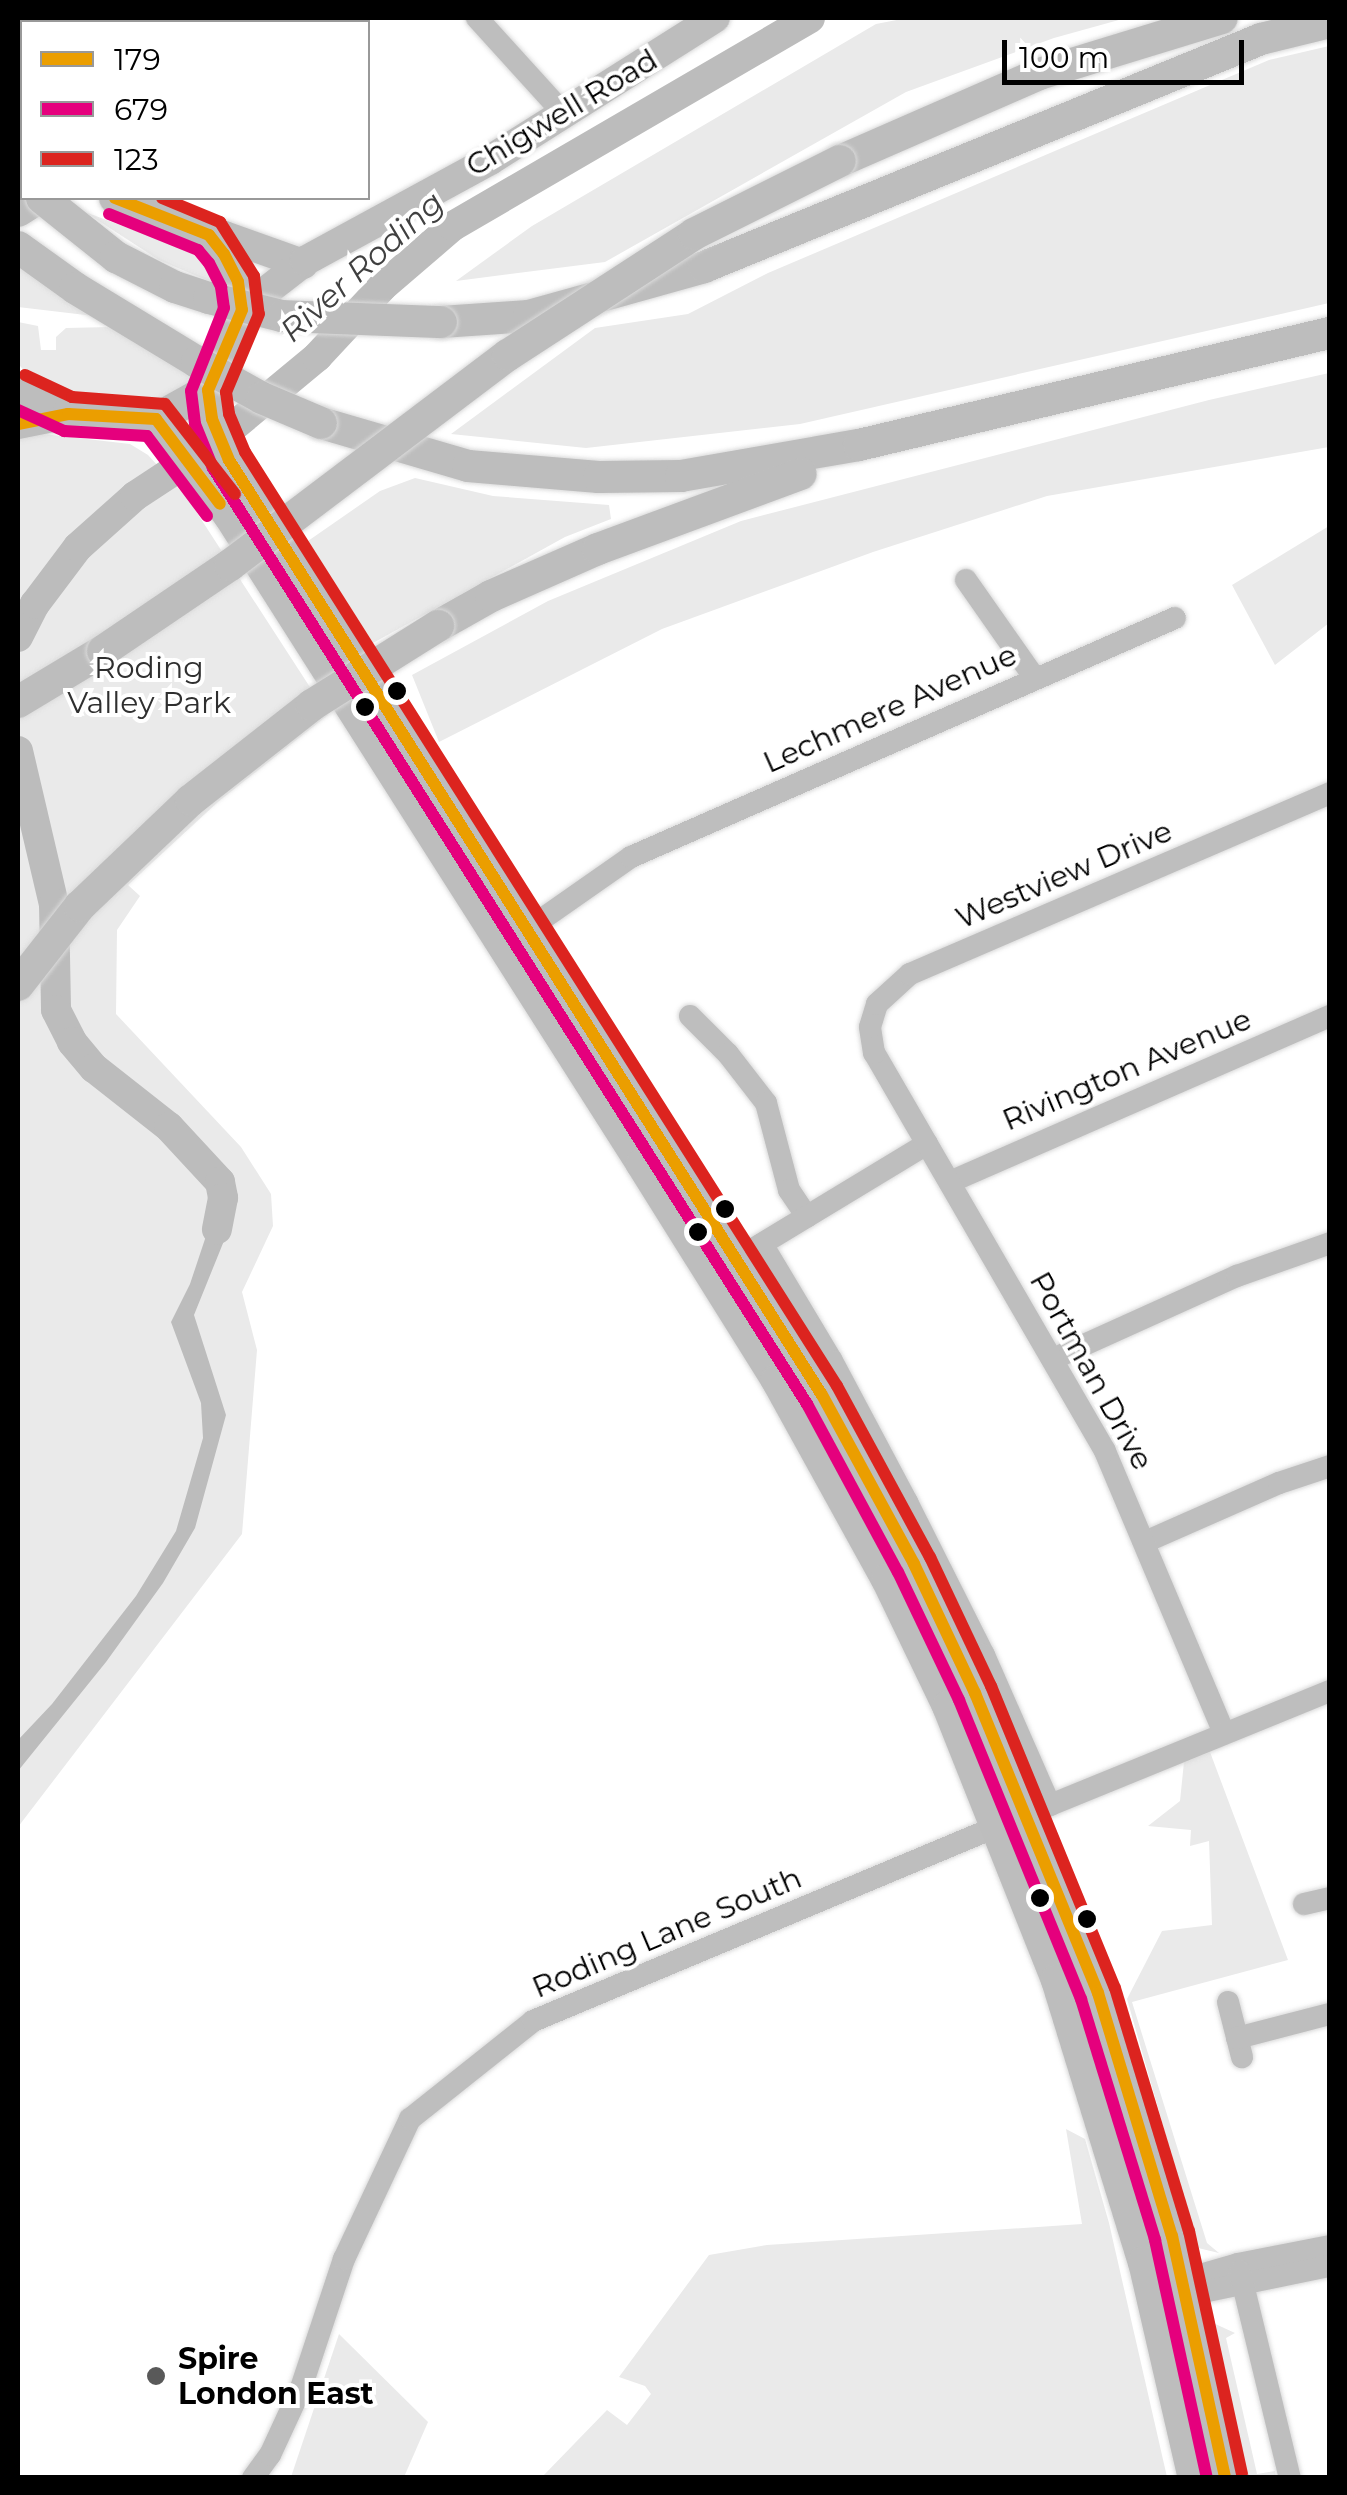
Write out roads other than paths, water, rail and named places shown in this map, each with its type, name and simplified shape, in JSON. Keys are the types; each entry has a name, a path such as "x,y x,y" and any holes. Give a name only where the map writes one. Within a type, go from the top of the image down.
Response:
{"highway":[{"path":"18,702 168,609 523,345 694,234 840,161 1039,74 1222,18"},
{"path":"44,200 116,257 175,287 282,316 440,322 529,316 704,267 1261,39 1330,22"},
{"path":"121,200 208,236 233,272 242,310 209,430 778,1380 887,1579 1024,1815"},
{"path":"18,247 76,288 262,398 398,448 468,466 599,477 681,476 859,444 1330,333"},
{"path":"676,517 983,433 1330,351"},
{"path":"18,984 80,906 191,800 312,706 491,596 676,517 870,450 1151,373"},
{"path":"18,392 68,414 166,429 209,430"},
{"path":"166,429 209,430"},
{"path":"209,430 528,929 749,1252 905,1548 975,1693 1098,1993 1122,2065 1172,2236 1165,2284 1198,2430 1204,2477"}],"main road":[{"name":"Chigwell Road","path":"242,310 303,264 565,115 715,18"},
{"path":"208,236 224,236 303,264"},
{"path":"18,424 68,414"}],"street":[{"path":"477,18 565,115"},
{"path":"966,580 1034,678"},
{"name":"Lechmere Avenue","path":"528,929 631,858 1175,618"},
{"name":"Westview Drive","path":"874,1054 870,1027 878,1004 910,974 1330,792"},
{"path":"690,1016 728,1054 766,1103 790,1190 807,1216"},
{"name":"Rivington Avenue","path":"950,1182 1330,1016"},
{"name":"Portman Drive","path":"874,1054 1105,1451 1224,1733"},
{"path":"749,1252 927,1144"},
{"path":"1053,1359 1237,1276 1330,1243"},
{"path":"1146,1542 1265,1489 1330,1466"},
{"name":"Roding Lane South","path":"253,2478 296,2401 344,2259 410,2119 533,2021 1024,1815 1330,1692"},
{"path":"1228,2002 1240,2047 1330,2014"},
{"path":"1240,2274 1330,2246"},
{"path":"1165,2284 1193,2277 1330,2266"},
{"path":"1240,2274 1290,2478"}],"waterway":[{"name":"River Roding","path":"18,637 35,604 78,547 135,496 205,450 317,357 382,287 453,226 810,18"},
{"name":"River Roding","path":"18,751 54,904 56,1010 72,1042 94,1068 169,1127 220,1182 223,1198 217,1229"}],"place":[{"name":"Spire London East","path":"156,2376"}],"park label":[{"name":"Roding Valley Park","path":"149,685"}]}
